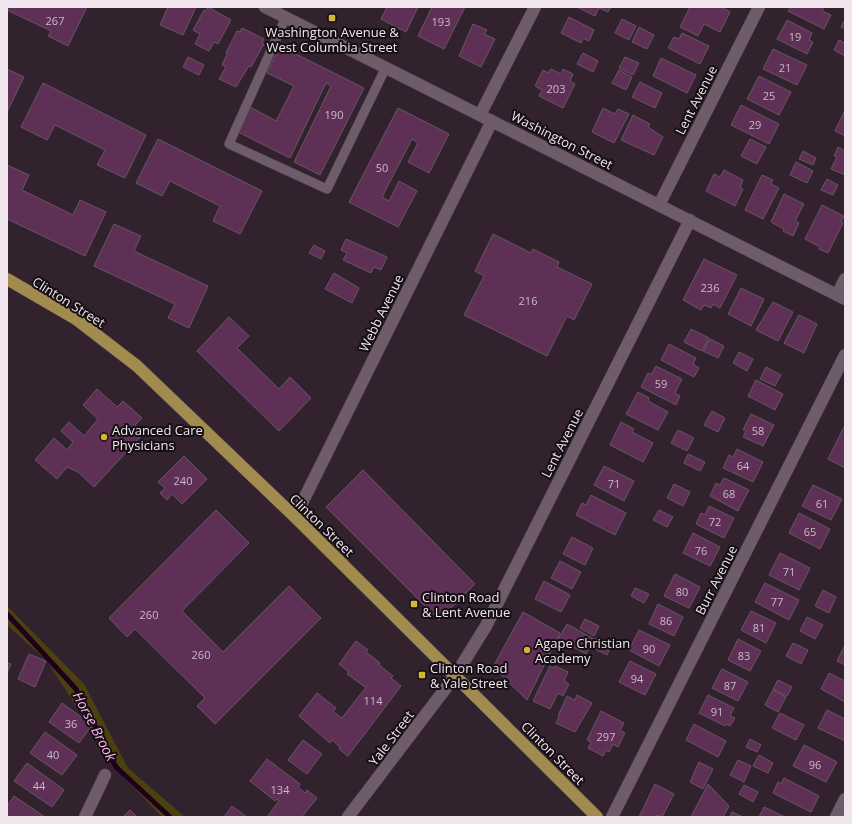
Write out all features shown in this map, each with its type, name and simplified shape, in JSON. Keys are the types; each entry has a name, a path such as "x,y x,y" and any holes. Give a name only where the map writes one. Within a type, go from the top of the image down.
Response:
{"main road":[{"name":"Clinton Street","path":"7,279 76,319 137,366 295,518 597,817"}],"street":[{"path":"480,115 535,7"},
{"name":"Lent Avenue","path":"658,205 759,7"},
{"name":"Washington Street","path":"269,8 286,18 841,297"},
{"name":"Webb Avenue","path":"295,518 492,121"},
{"name":"Lent Avenue","path":"455,676 486,626 690,220"},
{"path":"841,297 845,279"},
{"name":"Burr Avenue","path":"612,817 845,355"},
{"name":"Yale Street","path":"348,817 455,676"},
{"path":"85,817 105,775"},
{"path":"836,817 845,799"}],"lane":[{"path":"286,18 229,144 327,189 386,67"}],"shaded area":[{"path":"7,606 84,684 128,768 185,817 162,817 116,769 47,661 7,625"}],"building":[{"path":"7,7 87,7 68,46 48,36 51,31 7,10"},
{"path":"168,7 196,7 183,35 160,25"},
{"path":"208,7 231,20 218,44 214,42 209,51 195,44 200,34 193,30 204,10 206,11"},
{"path":"387,7 418,7 406,32 381,19"},
{"path":"432,7 465,7 444,49 418,36"},
{"path":"577,7 611,7 608,12 599,8 595,16"},
{"path":"690,7 721,7 730,12 720,32 704,24 698,36 680,27"},
{"path":"791,7 824,7 822,11 831,15 824,29 788,11"},
{"path":"569,17 594,30 589,41 583,38 581,43 561,33"},
{"path":"622,19 636,26 629,40 615,33"},
{"path":"845,19 845,29 841,27"},
{"path":"787,20 812,33 809,40 813,42 807,54 777,39"},
{"path":"473,24 487,30 484,34 495,39 481,67 459,56"},
{"path":"639,27 654,35 647,49 632,42"},
{"path":"242,28 264,39 262,43 264,44 251,67 249,66 236,87 219,79 226,67 222,65 227,54 226,53 237,31 240,32"},
{"path":"682,33 709,46 700,64 668,48 674,37 679,39"},
{"path":"839,40 845,43 845,56 834,50"},
{"path":"280,46 364,88 320,175 294,162 331,86 326,83 290,158 238,132 250,107 276,121 294,86 267,73"},
{"path":"773,49 807,65 797,85 763,69"},
{"path":"583,53 598,61 593,72 577,64"},
{"path":"188,57 204,65 199,75 183,67"},
{"path":"625,57 639,63 633,75 619,68"},
{"path":"661,58 696,75 687,93 653,76"},
{"path":"7,69 24,77 7,112"},
{"path":"551,69 561,74 563,69 573,74 570,81 575,84 563,108 539,96 542,90 535,86 543,70 548,73"},
{"path":"619,70 632,77 626,90 612,83"},
{"path":"759,76 791,92 779,115 747,99"},
{"path":"640,82 662,93 655,108 632,97"},
{"path":"43,83 146,135 125,178 97,165 105,150 55,125 47,140 21,127"},
{"path":"741,105 779,124 769,144 731,125"},
{"path":"398,108 449,134 429,173 408,162 418,143 412,139 382,197 389,201 399,181 417,191 398,227 349,202"},
{"path":"603,108 615,114 618,109 629,114 614,143 592,132"},
{"path":"845,110 845,136 835,131"},
{"path":"633,115 650,124 648,127 663,137 654,155 621,140"},
{"path":"158,139 262,191 240,234 213,221 220,206 170,181 162,196 136,183"},
{"path":"750,139 766,147 757,164 741,156"},
{"path":"838,147 845,151 845,175 831,169 837,157 834,156"},
{"path":"803,151 816,158 813,165 799,159"},
{"path":"796,162 813,171 807,183 790,175"},
{"path":"7,165 29,175 22,190 73,215 80,200 106,212 85,256 7,219"},
{"path":"724,170 743,180 740,187 743,189 735,206 706,191 714,174 720,177"},
{"path":"762,175 773,180 771,184 779,188 763,219 745,210"},
{"path":"827,179 838,185 833,195 821,190"},
{"path":"784,194 804,204 795,221 799,223 793,236 771,222"},
{"path":"822,205 844,216 841,222 843,223 828,253 819,249 820,247 805,239"},
{"path":"114,224 141,236 134,251 208,286 189,328 168,318 175,304 94,266"},
{"path":"493,234 531,253 533,249 559,262 557,267 592,284 574,320 567,316 547,356 464,315 484,276 475,271"},
{"path":"346,239 387,257 381,270 374,267 371,273 343,260 347,253 341,250"},
{"path":"314,245 325,251 321,259 309,253"},
{"path":"704,259 737,275 720,308 713,304 711,308 704,305 701,310 683,300"},
{"path":"334,273 359,288 352,303 325,289"},
{"path":"741,288 764,299 751,326 728,314"},
{"path":"773,302 793,312 778,341 756,330"},
{"path":"799,315 817,324 804,353 784,343"},
{"path":"229,317 249,336 237,348 279,389 290,377 311,398 279,431 197,351"},
{"path":"691,329 709,338 702,351 684,342"},
{"path":"710,339 724,346 718,358 703,351"},
{"path":"669,344 696,358 693,364 699,368 694,377 661,360"},
{"path":"739,352 753,359 747,371 733,363"},
{"path":"656,366 682,379 675,393 680,396 676,405 641,387 648,373 651,375"},
{"path":"766,367 781,375 775,386 760,379"},
{"path":"756,380 783,394 775,410 748,396"},
{"name":"Advanced Care Physicians","path":"97,389 117,407 123,401 142,418 135,425 144,433 94,487 78,472 67,467 57,479 35,460 54,438 67,450 73,442 61,431 69,422 84,436 98,419 83,405"},
{"path":"638,392 649,398 648,401 668,412 658,430 626,414"},
{"path":"712,411 725,418 718,432 704,425"},
{"path":"751,414 774,425 763,446 743,437 746,431 743,430"},
{"path":"621,422 634,429 632,432 653,443 643,462 610,445"},
{"path":"845,425 845,468 828,459"},
{"path":"678,430 694,438 687,451 671,443"},
{"path":"737,449 763,462 753,482 723,468 729,455 733,457"},
{"path":"688,454 705,462 700,471 684,463"},
{"path":"184,456 207,479 182,504 172,494 167,500 160,493 165,488 158,482"},
{"path":"604,466 634,481 624,501 594,485"},
{"path":"363,470 475,584 439,620 326,507"},
{"path":"724,478 749,490 738,511 710,496 716,483 720,485"},
{"path":"674,484 690,492 683,506 667,498"},
{"path":"813,485 842,499 831,520 802,506"},
{"path":"591,495 626,513 615,535 576,515 582,503 586,505"},
{"path":"709,506 734,518 724,538 696,524 701,513 705,515"},
{"path":"216,510 249,543 182,611 223,652 289,586 321,618 215,724 197,706 205,698 135,629 127,637 109,618"},
{"path":"659,510 673,517 667,527 653,520"},
{"path":"799,513 830,529 820,549 789,533"},
{"path":"693,533 720,547 710,566 683,553"},
{"path":"572,537 593,548 585,565 563,554"},
{"path":"780,553 810,568 799,590 769,575"},
{"path":"560,561 581,572 572,589 551,578"},
{"path":"675,574 700,587 689,608 664,596"},
{"path":"544,581 570,595 561,612 535,599"},
{"path":"765,583 799,600 789,620 755,602"},
{"path":"635,588 649,594 644,603 631,596"},
{"path":"823,590 836,597 829,613 815,606"},
{"path":"658,604 683,617 674,636 649,624"},
{"path":"751,611 776,623 766,643 741,630"},
{"name":"Agape Christian Academy","path":"523,612 560,633 527,700 493,667"},
{"path":"807,617 823,625 815,639 800,631"},
{"path":"585,619 599,626 594,636 580,628"},
{"path":"567,624 594,639 586,654 558,639"},
{"path":"639,630 670,645 659,666 629,650"},
{"path":"596,638 611,646 607,655 591,647"},
{"path":"738,639 761,651 750,671 728,660"},
{"path":"356,641 368,650 366,652 380,663 379,665 393,676 391,678 401,686 348,756 339,749 340,747 332,740 330,743 299,716 317,693 336,708 333,712 342,718 367,686 365,687 347,674 349,672 339,664"},
{"path":"793,643 808,650 801,664 786,656"},
{"path":"845,645 845,665 837,661"},
{"path":"29,654 46,661 35,687 18,679"},
{"path":"630,661 656,674 645,695 619,682"},
{"path":"7,663 11,664 7,673"},
{"path":"550,666 553,668 555,666 568,672 564,681 569,684 563,696 558,693 550,709 533,701"},
{"path":"722,669 748,682 738,701 712,688"},
{"path":"829,673 845,681 845,702 821,689"},
{"path":"778,680 792,687 787,696 773,689"},
{"path":"773,690 786,697 778,712 765,705"},
{"path":"577,695 592,703 575,732 556,723 567,696 575,700"},
{"path":"708,695 734,708 730,716 735,718 730,726 726,724 725,726 699,713"},
{"path":"62,703 92,725 79,743 49,722"},
{"path":"827,710 845,719 845,741 818,728"},
{"path":"601,711 624,723 620,730 625,733 618,747 613,744 609,752 606,750 603,756 588,748 591,742 587,740"},
{"path":"780,713 804,725 796,740 772,728"},
{"path":"694,724 726,741 718,757 686,740"},
{"path":"45,732 77,755 62,775 30,753"},
{"path":"750,739 761,745 757,752 746,747"},
{"path":"303,740 322,754 307,774 288,760"},
{"path":"804,745 837,762 826,782 793,766"},
{"path":"759,755 773,763 768,773 753,766"},
{"path":"267,759 300,784 298,787 305,793 307,790 317,798 302,817 267,817 279,801 277,799 275,801 250,781"},
{"path":"738,760 751,766 744,782 730,775"},
{"path":"699,762 713,769 703,789 690,782"},
{"path":"27,763 64,790 52,807 14,781"},
{"path":"784,778 819,796 811,812 773,793 778,782 781,784"},
{"path":"655,784 674,794 662,817 657,815 656,817 639,817"},
{"path":"708,784 729,806 723,817 691,817"},
{"path":"744,785 758,792 753,802 739,794"},
{"path":"14,796 45,817 8,817 7,806"},
{"path":"232,806 247,817 224,817"},
{"path":"764,807 785,817 759,817"},
{"path":"130,810 137,817 123,817"},
{"path":"732,812 743,817 730,817"}],"waterway":[{"name":"Horse Brook","path":"7,614 76,689 116,767 170,817"}],"place":[{"name":"Washington Avenue & West Columbia Street","path":"332,18"},
{"name":"Advanced Care Physicians","path":"104,437"},
{"name":"Clinton Road & Lent Avenue","path":"414,604"},
{"name":"Agape Christian Academy","path":"527,650"},
{"name":"Clinton Road & Yale Street","path":"422,675"}]}
